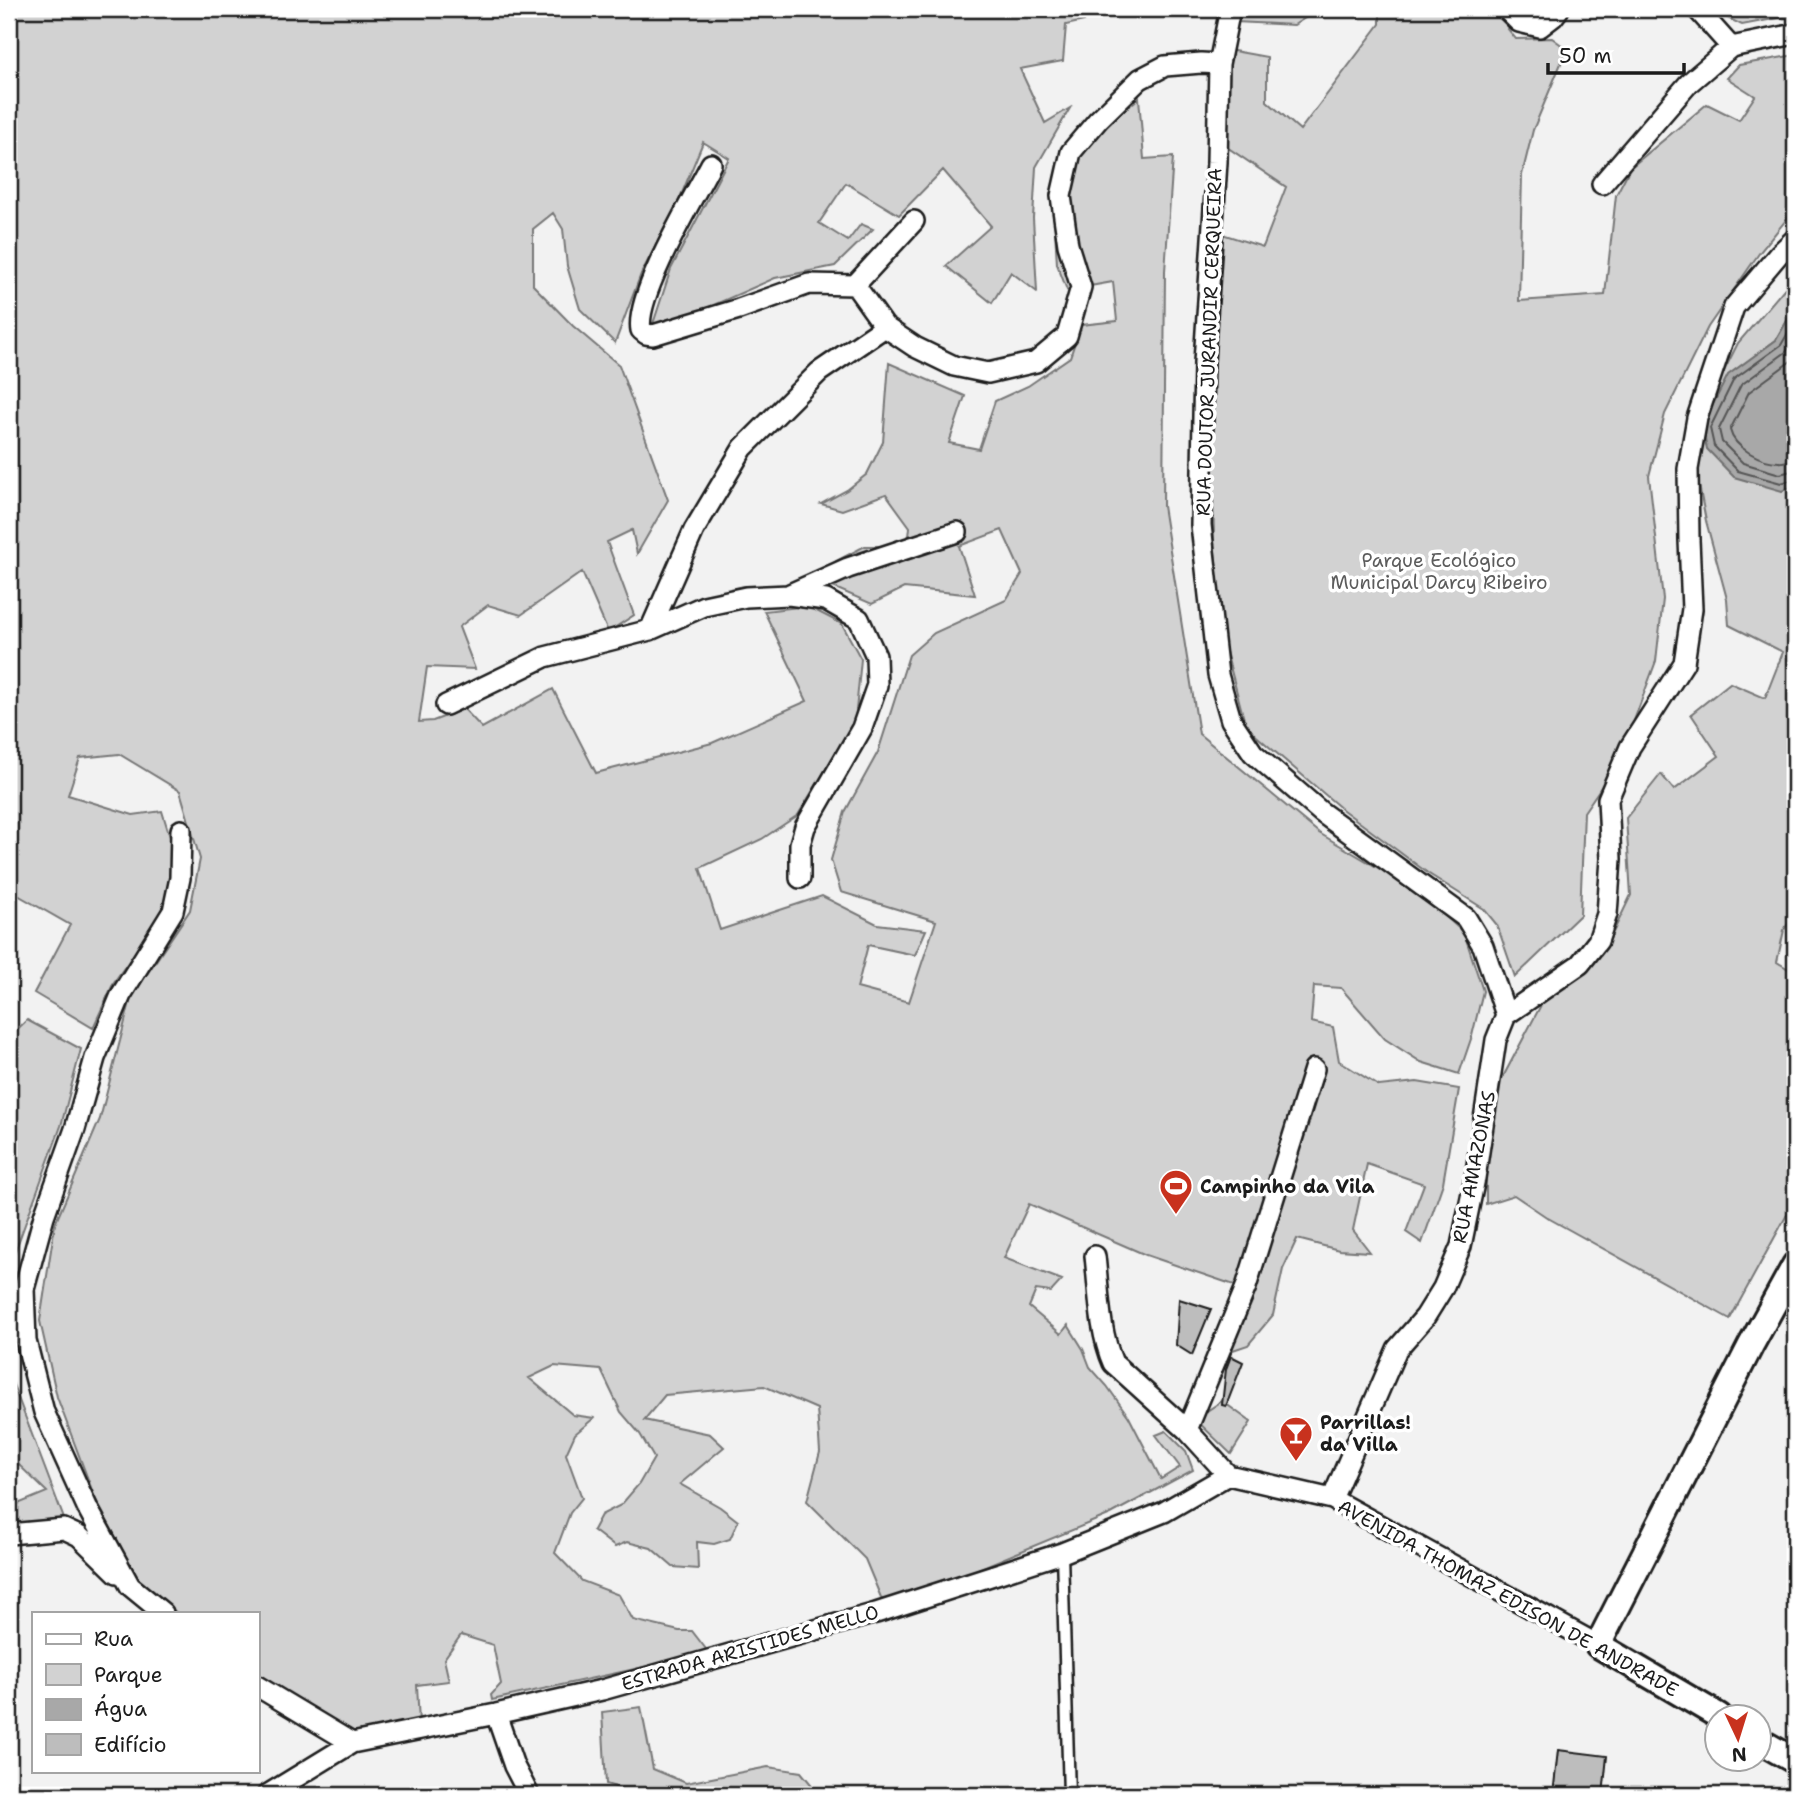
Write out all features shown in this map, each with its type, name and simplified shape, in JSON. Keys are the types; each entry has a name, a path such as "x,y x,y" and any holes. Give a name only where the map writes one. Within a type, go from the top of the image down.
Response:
{"street":[{"name":"RUA DOUTOR JURANDIR CERQUEIRA","path":"1230,9 1219,64 1217,162 1204,362 1201,525 1217,675 1231,720 1253,753 1321,812 1466,918 1483,946 1506,1015"},
{"path":"1506,9 1520,22 1540,27 1559,9"},
{"path":"1697,9 1731,47"},
{"path":"1602,184 1689,83 1731,47 1795,34"},
{"path":"855,285 885,327 915,347 954,366 988,373 1036,362 1067,336 1081,287 1068,244 1061,196 1071,152 1098,120 1140,79 1165,66 1219,64"},
{"path":"711,164 659,264 640,316 641,330 646,334 653,335 739,309 809,284 855,285 914,221"},
{"path":"1506,1015 1580,964 1598,941 1607,914 1611,859 1608,799 1630,747 1684,663 1692,609 1688,469 1697,418 1734,307 1795,239"},
{"path":"650,631 694,530 743,448 819,372 885,327"},
{"path":"789,595 848,568 957,532"},
{"path":"446,705 545,657 650,631 704,606 746,597 789,595 826,600 859,619 876,656 877,685 862,728 804,827 800,844 800,878"},
{"path":"130,1586 88,1509 44,1412 26,1341 24,1289 44,1216 75,1129 95,1058 121,995 173,911 180,878 181,830"},
{"name":"RUA AMAZONAS","path":"1332,1499 1397,1349 1424,1317 1443,1288 1461,1247 1478,1165 1496,1040 1506,1015"},
{"path":"1187,1430 1246,1287 1314,1069"},
{"path":"1096,1256 1104,1332 1113,1363 1187,1430 1227,1475"},
{"path":"1598,1645 1751,1345 1795,1265"},
{"name":"AVENIDA THOMAZ EDISON DE ANDRADE","path":"1227,1475 1332,1499 1598,1645 1702,1707"},
{"name":"ESTRADA ARISTIDES MELLO","path":"267,1795 352,1743 602,1690 876,1613 1062,1553 1164,1512 1227,1475"},
{"path":"9,1534 64,1529 79,1536 130,1586 162,1612"},
{"path":"259,1687 352,1743"},
{"path":"496,1714 514,1766 529,1795"},
{"path":"1772,1748 1795,1761"}],"lane":[{"path":"1062,1553 1069,1795"}],"green space":[{"path":"9,9 1081,9 1084,21 1066,25 1063,61 1020,69 1045,123 1070,108 1036,167 1033,218 1037,292 1011,272 992,303 946,266 991,226 943,170 899,215 846,183 819,223 848,241 861,224 873,229 835,266 775,278 668,325 652,327 671,269 729,158 703,142 678,203 641,274 615,343 580,309 567,266 563,229 553,213 533,229 533,285 573,326 619,365 668,500 637,554 632,530 607,542 634,615 608,632 582,572 521,615 488,605 459,627 475,669 427,667 419,722 433,721 464,709 482,728 553,689 596,773 712,743 807,701 764,611 807,606 842,624 861,659 855,721 798,815 762,839 700,868 720,930 822,896 877,924 926,930 915,955 868,945 857,988 909,1002 936,921 841,892 831,860 845,812 878,752 909,655 934,633 1006,600 1022,574 1002,530 959,546 975,595 904,588 872,604 812,578 836,561 865,546 908,546 910,527 886,494 842,510 821,504 847,490 867,474 883,442 889,363 965,396 949,443 979,449 995,401 1028,386 1070,357 1081,325 1117,321 1113,282 1067,290 1057,264 1054,213 1072,169 1093,136 1139,98 1144,159 1173,157 1165,271 1163,506 1199,734 1319,833 1417,891 1464,933 1483,991 1459,1074 1421,1062 1385,1039 1341,988 1314,986 1311,1022 1333,1027 1339,1061 1379,1086 1417,1082 1459,1089 1443,1183 1422,1243 1406,1232 1424,1184 1367,1164 1353,1230 1370,1252 1339,1250 1297,1239 1283,1269 1273,1315 1248,1345 1230,1351 1240,1287 1146,1255 1029,1204 1004,1258 1062,1280 1051,1292 1036,1290 1029,1307 1061,1334 1068,1325 1083,1349 1090,1367 1129,1417 1161,1479 1180,1467 1156,1435 1166,1431 1186,1451 1193,1470 1111,1514 932,1588 882,1600 865,1559 807,1501 820,1452 817,1409 764,1386 665,1395 644,1420 710,1434 724,1447 680,1484 720,1507 738,1521 730,1539 714,1544 697,1542 698,1569 673,1567 651,1548 627,1542 615,1547 593,1530 601,1515 621,1505 639,1484 654,1458 640,1434 621,1412 601,1370 554,1366 529,1378 573,1415 594,1418 575,1434 566,1454 582,1498 570,1513 555,1553 582,1581 619,1595 633,1620 679,1631 692,1631 709,1653 492,1700 491,1695 501,1684 493,1645 461,1635 444,1659 449,1681 417,1685 419,1723 351,1733 290,1697 259,1674 259,1612 176,1612 140,1583 95,1498 57,1397 40,1321 55,1224 100,1119 131,998 190,910 200,859 180,791 119,754 80,758 68,795 133,815 162,811 178,863 171,902 114,982 93,1028 34,993 70,925 9,890"},
{"path":"1238,9 1319,9 1294,25 1236,22"},
{"name":"Parque Ecológico Municipal Darcy Ribeiro","path":"1380,9 1514,9 1517,11 1508,29 1516,39 1552,38 1567,49 1533,130 1522,175 1519,301 1605,295 1616,195 1630,168 1707,104 1739,120 1755,96 1727,78 1739,65 1795,55 1795,209 1760,252 1708,327 1665,414 1649,476 1663,599 1656,661 1619,761 1584,812 1580,915 1515,977 1497,925 1484,909 1429,874 1343,810 1246,727 1224,644 1214,540 1213,231 1263,247 1286,187 1218,141 1228,50 1267,57 1267,101 1300,130 1380,24"},
{"path":"1712,9 1795,9 1795,15 1742,25"},
{"path":"1795,276 1795,307 1776,340 1729,375 1782,491 1795,485 1795,913 1784,930 1777,962 1795,973 1795,1200 1730,1319 1548,1218 1514,1195 1486,1204 1486,1109 1541,1005 1608,943 1631,895 1626,818 1661,774 1674,790 1719,756 1691,714 1730,683 1765,698 1783,652 1729,625 1727,599 1706,521 1693,454 1714,391 1738,343"},
{"path":"27,1020 81,1049 61,1126 9,1268 9,1037"},
{"path":"9,1374 66,1524 9,1526 9,1502 18,1504 47,1492 18,1464 9,1466"},
{"path":"1222,1401 1251,1422 1231,1454 1195,1419"},
{"path":"641,1707 653,1769 686,1783 768,1767 801,1772 820,1795 641,1795 606,1784 602,1712"}],"water":[{"path":"1795,307 1795,485 1782,491 1734,477 1707,449 1702,426 1728,375 1776,340"}],"building":[{"path":"1179,1299 1211,1309 1192,1355 1176,1345"},
{"path":"1231,1356 1243,1362 1226,1406 1222,1405 1226,1369"},
{"path":"1558,1750 1607,1756 1603,1795 1553,1795"}],"place":[{"name":"Campinho da Vila","path":"1176,1216"},
{"name":"Parrillas! da Villa","path":"1296,1463"}]}
